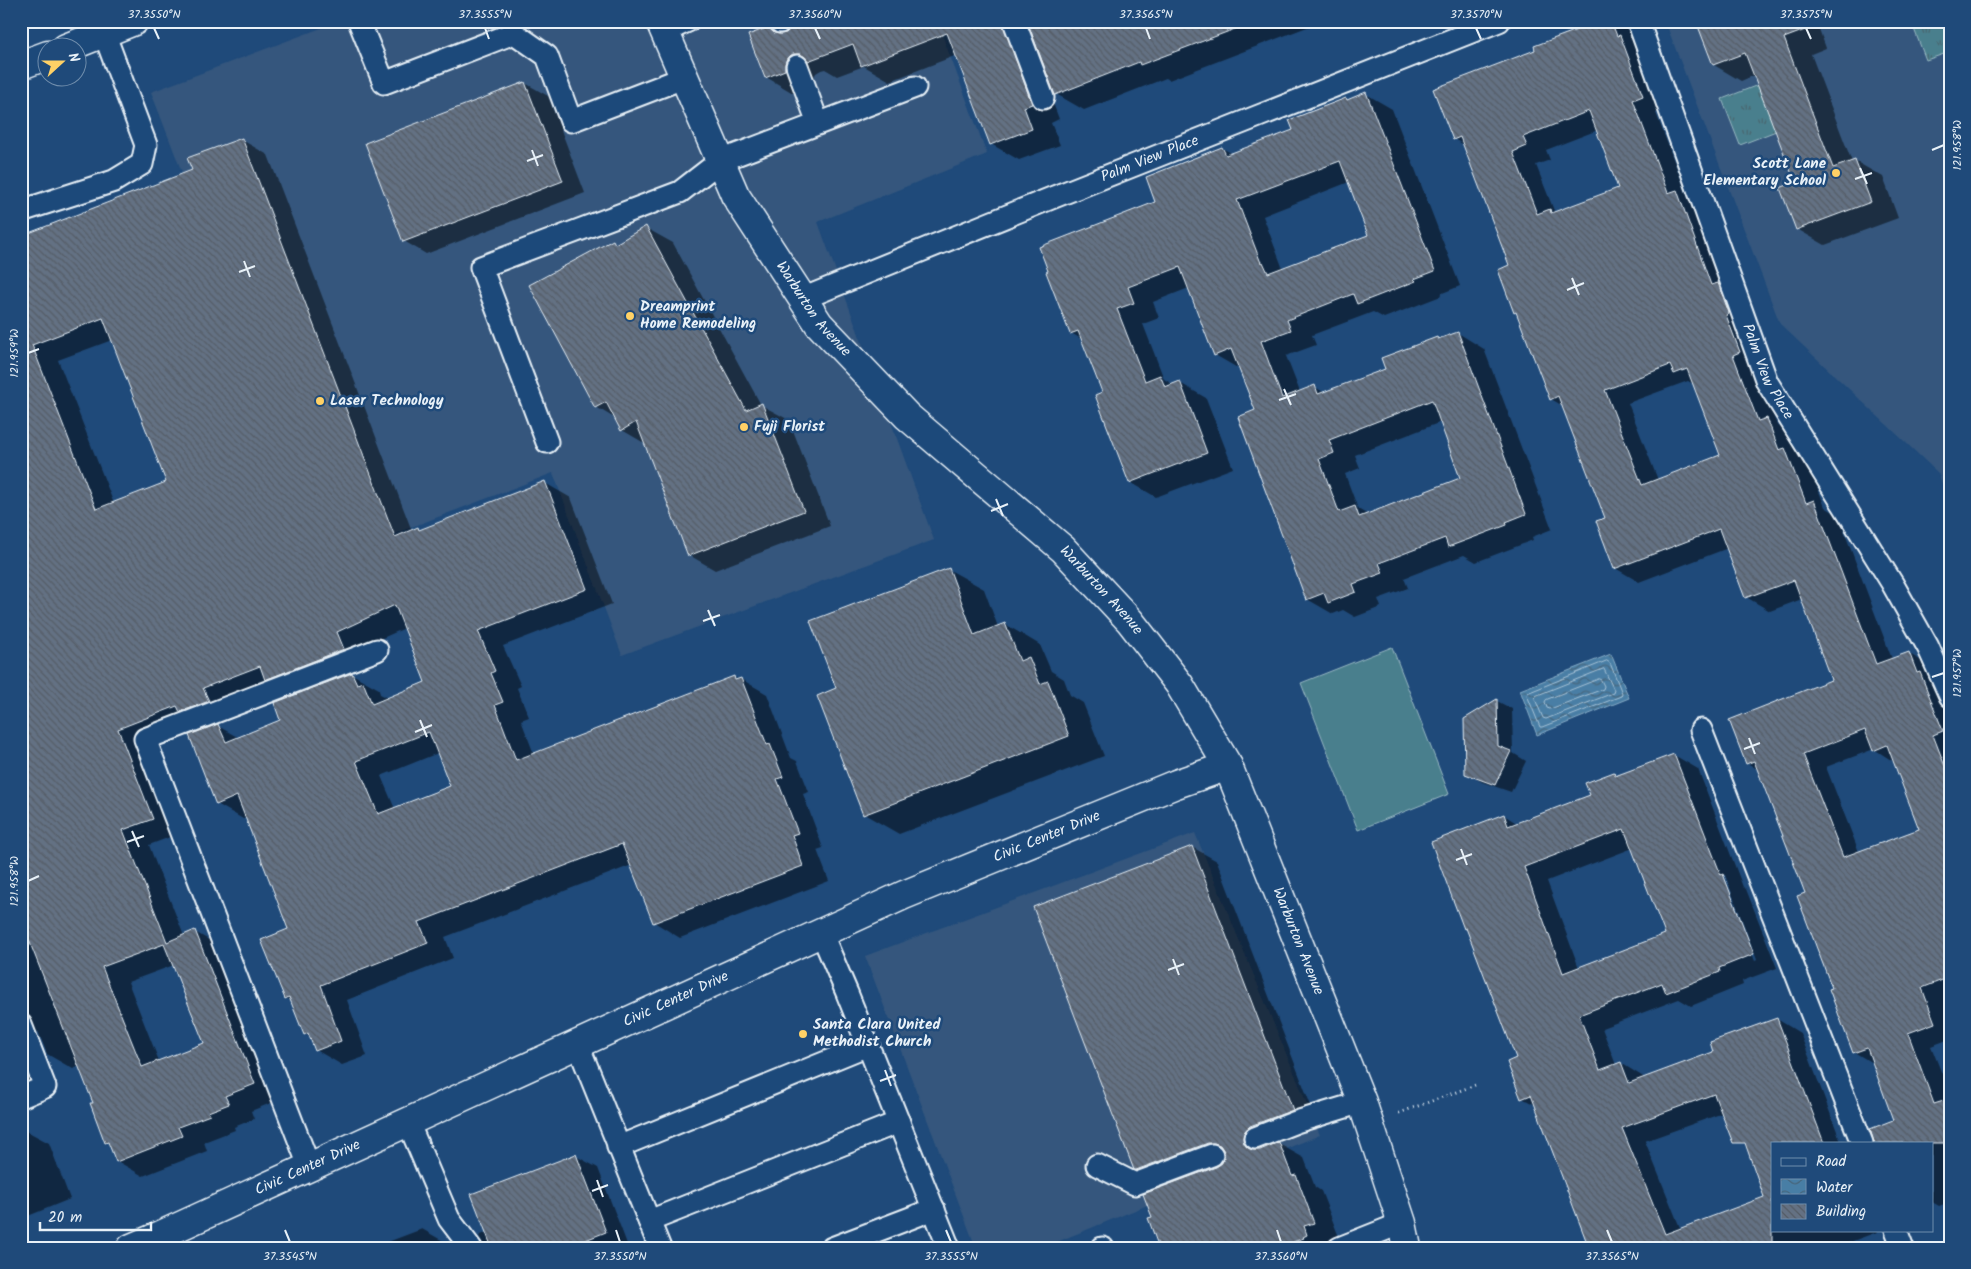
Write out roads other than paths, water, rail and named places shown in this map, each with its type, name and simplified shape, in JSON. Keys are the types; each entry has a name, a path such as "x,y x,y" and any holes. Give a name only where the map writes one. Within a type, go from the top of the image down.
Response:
{"street":[{"path":"88,39 134,21"},
{"name":"Warburton Avenue","path":"670,25 683,78 735,194 819,324 907,416 1063,549 1130,621 1179,684 1228,766 1362,1102 1404,1236"},
{"path":"21,65 38,59"},
{"name":"Civic Center Drive","path":"146,1245 309,1166 904,895 1176,784 1228,766"}],"lane":[{"path":"359,21 384,83 514,33 547,56 571,121 683,78"},
{"path":"1014,21 1043,98"},
{"name":"Palm View Place","path":"802,299 1499,21"},
{"name":"Palm View Place","path":"1638,21 1767,382 1892,583 1928,647 1950,696"},
{"path":"21,211 114,181 142,164 146,145 104,33"},
{"path":"797,66 818,123"},
{"path":"547,442 481,267 680,192 720,161 915,87"},
{"path":"309,1166 145,739 377,650"},
{"path":"1701,730 1862,1142"},
{"path":"821,932 949,1248"},
{"path":"21,1025 45,1087 21,1097"},
{"path":"578,1045 660,1248"},
{"path":"618,1146 868,1045"},
{"path":"1255,1138 1296,1122 1362,1102"},
{"path":"408,1122 449,1219 471,1248"},
{"path":"649,1221 899,1122"},
{"path":"1097,1165 1135,1184 1212,1155"},
{"path":"832,1248 934,1209"},
{"path":"1897,1232 1903,1248"},
{"path":"1339,1248 1404,1236"}],"water":[{"path":"1611,654 1629,698 1537,735 1520,690"}],"place":[{"name":"Scott Lane Elementary School","path":"1836,173"},
{"name":"Dreamprint Home Remodeling","path":"630,316"},
{"name":"Laser Technology","path":"320,401"},
{"name":"Fuji Florist","path":"744,427"},
{"name":"Santa Clara United Methodist Church","path":"803,1034"}]}
